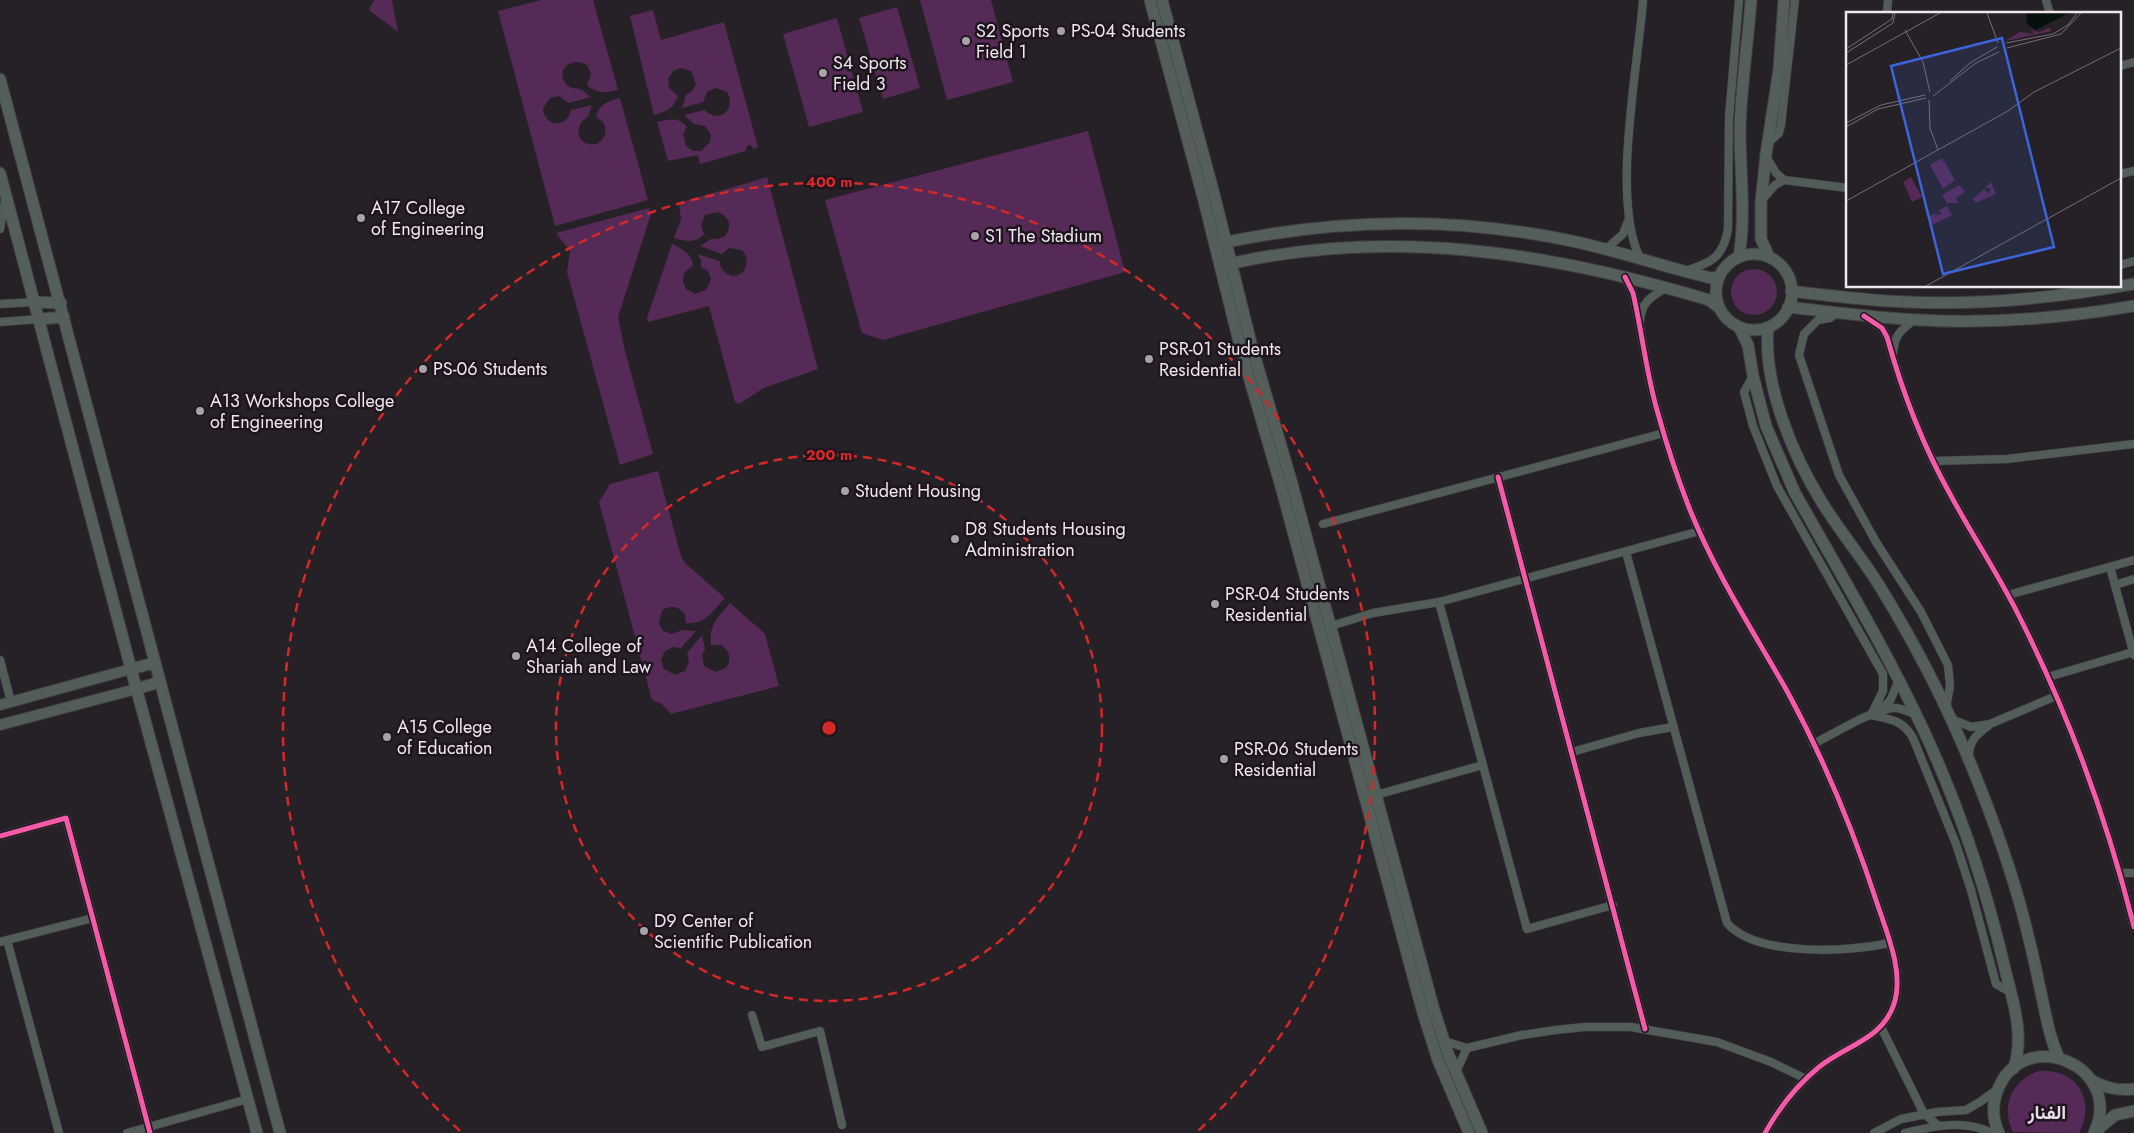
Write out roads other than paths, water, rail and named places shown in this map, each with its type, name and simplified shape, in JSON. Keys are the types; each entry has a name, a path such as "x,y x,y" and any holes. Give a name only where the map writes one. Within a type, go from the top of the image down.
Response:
{"main road":[{"path":"1150,0 1220,244"},
{"path":"1162,0 1225,264 1241,350 1280,483 1423,1013 1438,1060 1469,1133"},
{"path":"1740,257 1742,240 1741,121 1751,0"},
{"path":"1768,257 1761,239 1761,202 1779,69 1784,0"},
{"path":"0,79 280,1133"},
{"path":"0,173 136,689 257,1133"},
{"path":"1220,244 1280,231 1305,228 1414,223 1498,229 1606,249 1711,278 1719,277"},
{"path":"1225,264 1272,255 1378,246 1422,246 1518,255 1565,263 1625,277 1709,300 1718,307 1726,319 1739,327 1753,330 1768,328 1780,320 1788,307 1792,291 1785,271 1768,257 1754,254 1740,257 1727,265 1719,277 1716,292 1718,307"},
{"path":"1225,264 1252,347 1331,626 1444,1041 1482,1133"},
{"path":"1792,291 1865,300 1961,302 2016,300 2111,288"},
{"path":"35,302 61,303"},
{"path":"1788,307 1864,316 1957,321 2028,319 2134,306"},
{"path":"40,319 64,316"},
{"path":"1739,327 1748,345 1753,376 1766,426 1792,486 1899,680 1940,767 1968,842 1990,913 2010,992 2019,1043 2014,1068"},
{"path":"1768,328 1766,346 1775,392 1785,425 1801,463 1824,506 1881,589 1911,641 1969,760 1990,814 2022,912 2049,1032 2059,1058"},
{"path":"131,669 154,663"},
{"path":"136,689 160,682"},
{"path":"1999,1133 1994,1109 1998,1089 2014,1068 2027,1060 2037,1057 2059,1058 2077,1066 2092,1080 2109,1089 2134,1089"},
{"path":"2092,1080 2099,1100 2100,1116 2095,1132"},
{"path":"2095,1132 2116,1115 2134,1111"}],"street":[{"path":"1640,258 1633,244 1628,219 1629,144 1643,0"},
{"path":"1684,271 1708,263 1718,256 1726,239 1728,229 1730,96 1739,0"},
{"path":"1795,0 1781,125 1779,133 1767,149 1776,173 1784,180 1846,188"},
{"path":"1761,202 1775,185 1784,180"},
{"path":"0,229 6,193"},
{"path":"1606,249 1623,234 1628,219"},
{"path":"1625,277 1633,293 1657,409 1690,509 1730,594 1787,691 1813,744 1858,847 1897,973 1897,989 1894,1004 1881,1027 1862,1042 1828,1060 1806,1079 1786,1100 1765,1133"},
{"path":"1635,303 1647,299 1666,288"},
{"path":"1639,328 1640,315 1647,299"},
{"path":"0,304 35,302"},
{"path":"1837,313 1830,318 1818,320 1804,334 1800,355 1839,475 1876,542 1921,612 1948,665 1950,686 1948,714 1971,727 1990,724 2056,696"},
{"path":"1864,316 1882,328 1887,336 1908,406 1933,461 2008,595 2048,677 2094,792 2120,873 2134,927"},
{"path":"0,322 40,319"},
{"path":"1892,357 1894,339 1898,333 1914,320"},
{"path":"1753,376 1744,392 1764,455 1778,486 1882,674 1883,691 1874,714"},
{"path":"1323,524 1664,433"},
{"path":"1933,461 2007,459 2081,452 2134,444"},
{"path":"1498,477 1645,1029"},
{"path":"1331,626 1373,613 1439,602 1700,531"},
{"path":"1626,552 1727,923 1738,934 1776,945 1814,950 1850,950 1889,943"},
{"path":"2008,595 2134,560"},
{"path":"2048,677 2134,654 2110,567"},
{"path":"2115,585 2134,579"},
{"path":"1439,602 1527,929 1613,905"},
{"path":"0,660 11,702"},
{"path":"0,705 131,669"},
{"path":"1874,714 1890,701 1899,680"},
{"path":"0,724 136,689"},
{"path":"1813,744 1874,714 1893,708 1916,715"},
{"path":"1874,714 1900,722 1908,728 1913,738 1956,844 1971,890 1996,984 2010,992"},
{"path":"1969,760 1971,743 1990,724"},
{"path":"1572,752 1639,732 1673,727"},
{"path":"1376,795 1483,765"},
{"path":"0,836 66,818 149,1130"},
{"path":"2120,873 2134,873"},
{"path":"59,1133 3,941 92,918"},
{"path":"752,1015 762,1048 820,1031 842,1124"},
{"path":"1444,1041 1467,1048 1522,1035 1556,1030 1584,1027 1631,1027 1717,1042 1772,1062 1806,1079"},
{"path":"1881,1027 1924,1114 1939,1126"},
{"path":"1456,1072 1467,1048"},
{"path":"1874,1133 1901,1119 1924,1114 1966,1110 1998,1089"},
{"path":"127,1133 149,1130 248,1099"},
{"path":"1905,1133 1939,1126 1964,1125 1992,1133"}],"place":[{"name":"PS-04 Students","path":"1061,31"},
{"name":"S2 Sports Field 1","path":"966,41"},
{"name":"S4 Sports Field 3","path":"823,73"},
{"name":"A17 College of Engineering","path":"361,218"},
{"name":"S1 The Stadium","path":"975,236"},
{"name":"PSR-01 Students Residential","path":"1149,359"},
{"name":"PS-06 Students","path":"423,369"},
{"name":"A13 Workshops College of Engineering","path":"200,411"},
{"name":"Student Housing","path":"845,491"},
{"name":"D8 Students Housing Administration","path":"955,539"},
{"name":"PSR-04 Students Residential","path":"1215,604"},
{"name":"A14 College of Shariah and Law","path":"516,656"},
{"name":"A15 College of Education","path":"387,737"},
{"name":"PSR-06 Students Residential","path":"1224,759"},
{"name":"D9 Center of Scientific Publication","path":"644,931"}],"district":[{"name":"الفنار","path":"2047,1112"}]}
